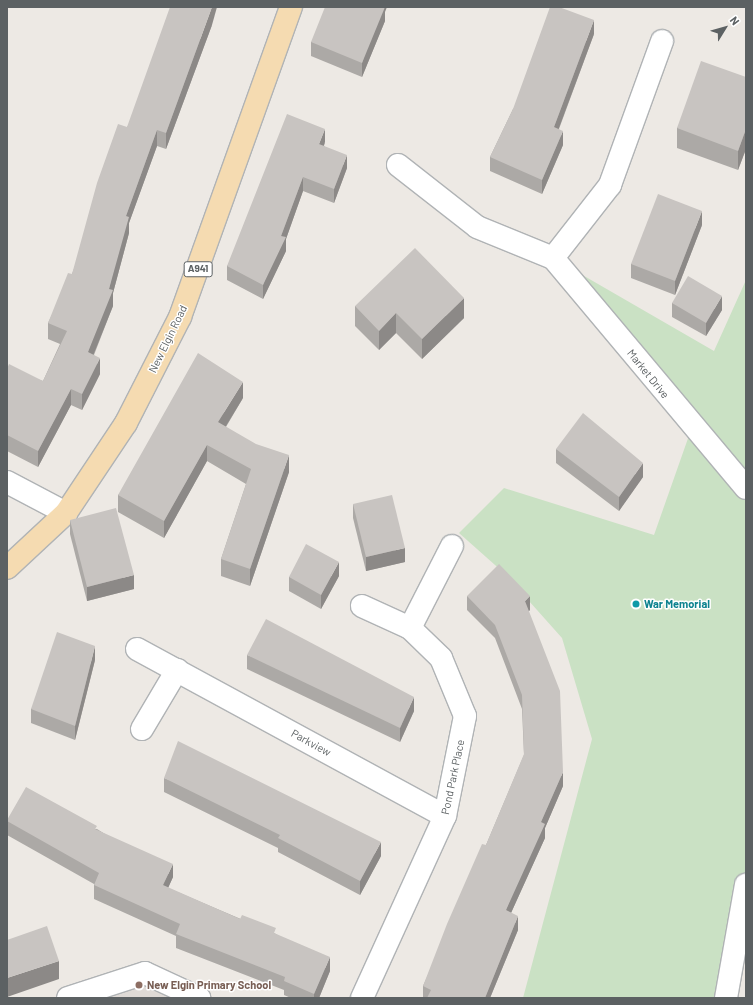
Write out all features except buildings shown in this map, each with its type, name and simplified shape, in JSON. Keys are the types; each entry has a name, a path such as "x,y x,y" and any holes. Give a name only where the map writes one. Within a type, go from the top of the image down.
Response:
{"main road":[{"name":"New Elgin Road","path":"7,568 66,513 126,423 180,317 291,7"}],"street":[{"path":"553,258 610,185 662,41"},
{"name":"Market Drive","path":"398,165 477,227 553,258 746,488"},
{"path":"7,482 66,513"},
{"path":"410,628 452,546"},
{"name":"Pond Park Place","path":"362,606 410,628 441,658 465,716 445,816 362,998"},
{"name":"Parkview","path":"137,648 445,816"},
{"path":"142,729 177,670"},
{"path":"726,998 746,885"},
{"path":"68,998 145,973 199,998"}],"shaded area":[{"name":"New Elgin Primary School","path":"145,973 199,998 68,998"}],"green space":[{"path":"553,258 714,351 746,280 746,885 726,998 523,998 592,739 562,638 504,573 459,533 504,488 654,535 692,427"}],"place":[{"name":"War Memorial","path":"636,604"},
{"name":"New Elgin Primary School","path":"139,985"}]}
